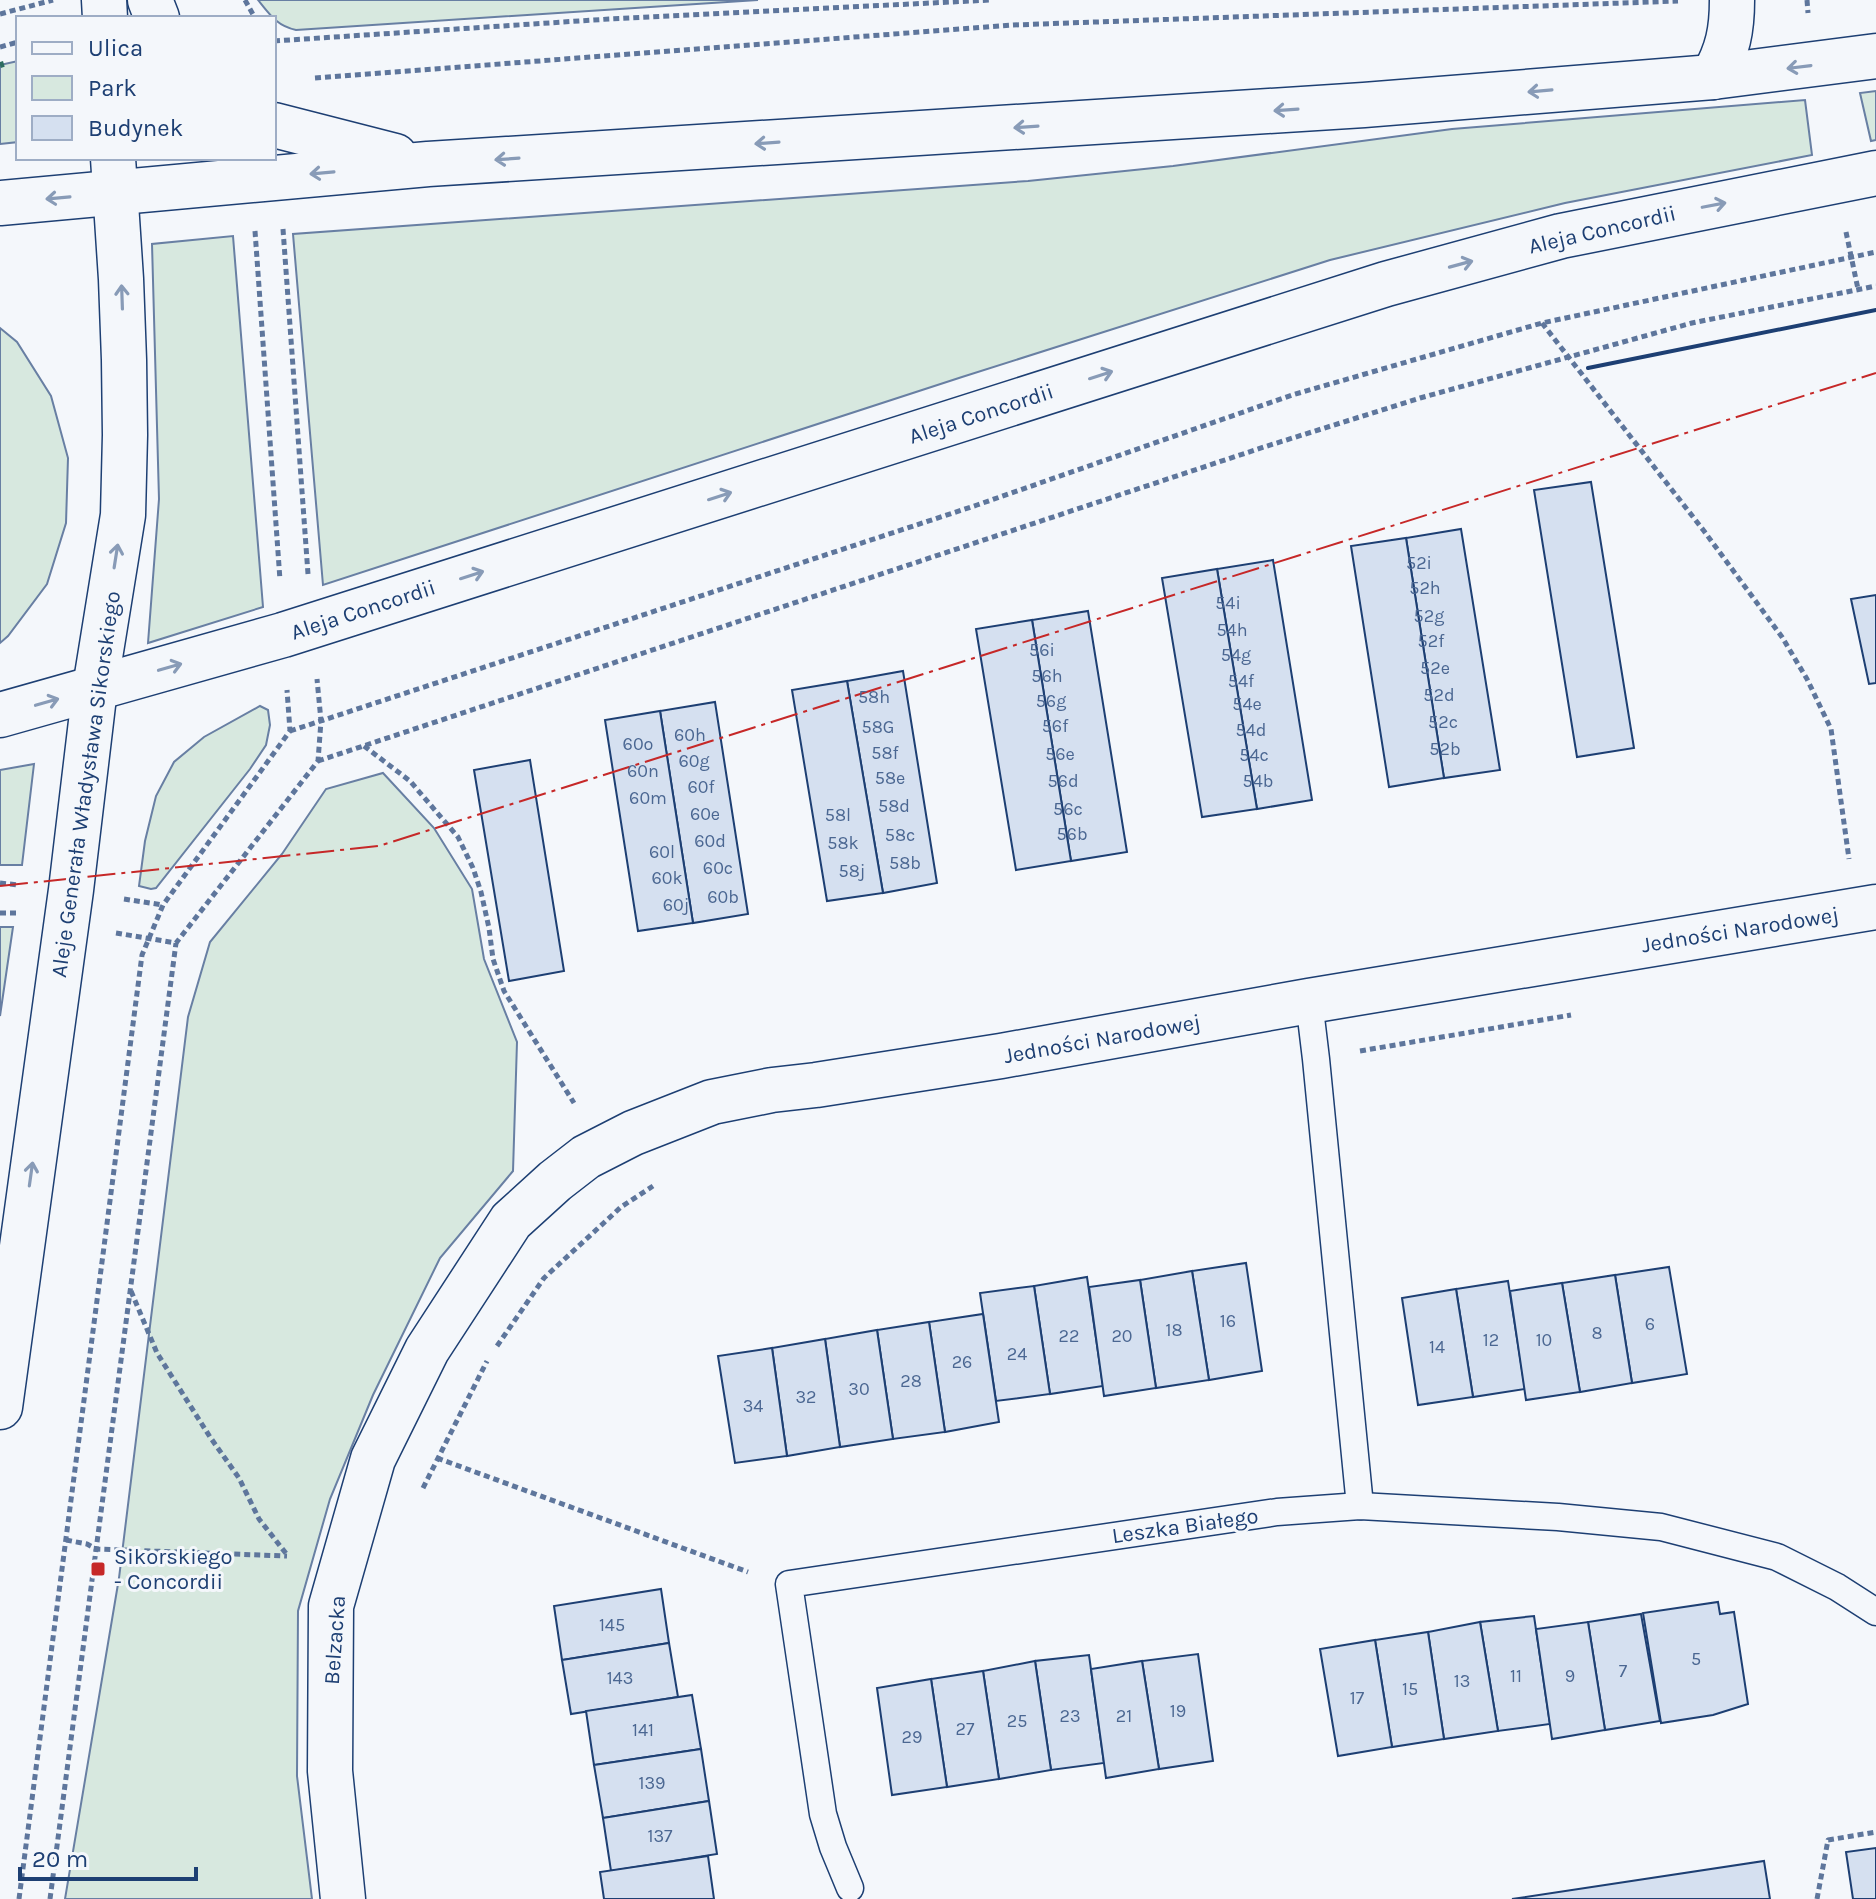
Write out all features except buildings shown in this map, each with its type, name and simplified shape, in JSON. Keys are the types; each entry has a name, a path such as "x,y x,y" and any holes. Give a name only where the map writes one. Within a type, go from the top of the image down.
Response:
{"street":[{"path":"1713,77 1728,45 1732,0"},
{"path":"0,203 114,175 251,179 428,164 1364,105 1713,77 1876,56"},
{"path":"276,126 428,164"},
{"name":"Aleja Concordii","path":"0,715 283,635 1386,284 1561,236 1876,173"},
{"name":"Aleje Generała Władysława Sikorskiego","path":"0,1407 71,890 95,688 123,515 124,360 114,175"},
{"name":"Jedności Narodowej","path":"427,1350 511,1221 555,1181 586,1157 633,1133 712,1102 1866,909"},
{"path":"0,1175 13,1306"},
{"name":"Belzacka","path":"343,1899 330,1771 331,1606 373,1459 427,1350"}],"lane":[{"path":"1309,1001 1360,1506"},
{"name":"Leszka Białego","path":"789,1584 1277,1512 1360,1506 1558,1517 1661,1527 1777,1557 1837,1587 1876,1612"},
{"path":"789,1584 823,1814 850,1888"}],"path":[{"path":"0,14 54,0"},
{"path":"276,41 609,19 991,0"},
{"path":"306,78 1013,25 1688,1"},
{"path":"251,179 290,731"},
{"path":"19,1899 142,955 163,905 290,731 977,505 1292,395 1542,323 1876,252"},
{"path":"318,761 1420,398 1692,323 1876,286"},
{"path":"1542,323 1704,531 1782,637 1807,679 1831,729 1866,909"},
{"path":"364,746 410,781 458,837 481,892 493,959 504,991 577,1108"},
{"path":"50,1899 176,943"},
{"path":"1316,1059 1584,1013"},
{"path":"420,1494 486,1362 544,1278 621,1207 655,1185"},
{"path":"130,1290 157,1353 239,1478 259,1519 288,1556"},
{"path":"437,1458 761,1577 789,1584"},
{"path":"66,1540 96,1549 345,1558"},
{"path":"1817,1899 1828,1840 1876,1832"}],"green space":[{"path":"258,0 758,0 296,30 279,23 276,16 270,15"},
{"path":"16,61 16,142 0,144 0,65"},
{"path":"1876,91 1876,140 1871,141 1860,93"},
{"path":"1805,100 1812,155 1565,203 1330,260 323,585 293,234 1028,181 1173,166 1452,129"},
{"path":"233,236 263,607 148,643 159,499 152,244"},
{"path":"0,328 17,342 51,396 68,458 66,523 47,584 0,643"},
{"path":"260,706 268,710 270,725 266,745 250,769 156,888 139,886 145,841 156,796 174,762 204,737"},
{"path":"34,764 22,865 0,865 0,770"},
{"path":"383,773 434,828 472,889 484,959 517,1042 513,1171 440,1258 373,1395 330,1499 298,1611 297,1776 312,1899 65,1899 119,1578 188,1017 210,942 282,854 326,789"},
{"path":"0,927 13,927 0,1016"}],"hedge":[{"path":"0,65 7,63"}],"wall":[{"path":"1588,368 1876,310"}],"power":[{"path":"0,886 379,846 1876,373"}],"place":[{"name":"Sikorskiego - Concordii","path":"98,1569"}]}
